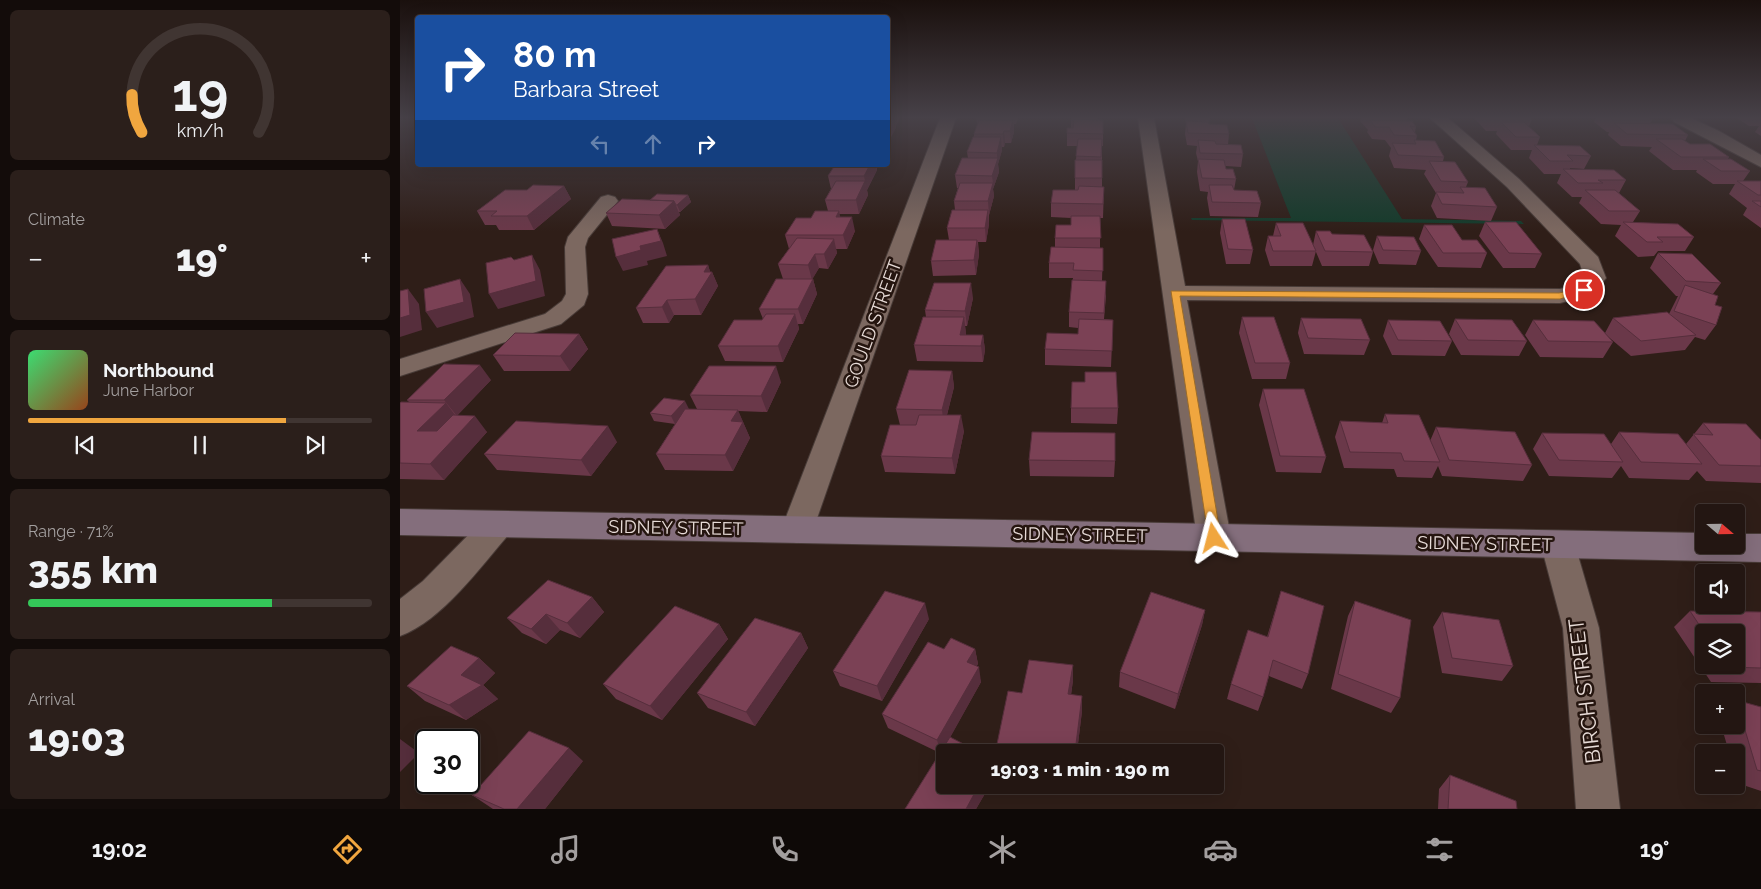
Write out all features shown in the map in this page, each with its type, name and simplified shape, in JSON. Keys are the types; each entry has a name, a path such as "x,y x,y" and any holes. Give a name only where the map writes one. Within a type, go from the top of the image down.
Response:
{"main road":[{"name":"SIDNEY STREET","path":"400,522 1761,548"}],"street":[{"name":"GOULD STREET","path":"797,530 934,156"},
{"path":"1152,156 1214,538"},
{"path":"1174,293 1560,296 1584,290 1595,278 1590,262 1513,182 1482,156"},
{"path":"400,368 553,318 572,305 577,294 575,247 578,237 608,201"},
{"path":"400,620 435,592 499,524"},
{"name":"BIRCH STREET","path":"1558,545 1581,628 1598,809"}],"green space":[{"path":"1267,156 1362,156 1402,219 1521,221 1524,224 1192,220 1191,218 1291,218"}],"building":[{"path":"1076,156 1101,156 1101,157"},
{"path":"1415,156 1443,156 1444,157"},
{"path":"1545,156 1568,156 1573,161 1550,161"},
{"path":"1679,156 1729,157 1681,157"},
{"path":"962,158 998,158 992,176 955,175"},
{"path":"1198,159 1224,160 1226,169 1233,169 1236,179 1202,178"},
{"path":"1703,159 1731,159 1750,171 1721,171"},
{"path":"1075,160 1102,160 1102,178 1075,178"},
{"path":"1429,161 1455,162 1468,182 1441,181"},
{"path":"834,167 869,167 864,176 828,176"},
{"path":"1563,169 1614,170 1626,180 1598,180 1603,183 1578,183"},
{"path":"836,181 865,181 856,200 825,200"},
{"path":"1737,181 1761,181 1761,195 1758,195"},
{"path":"960,183 993,183 988,201 954,201"},
{"path":"533,185 564,186 527,216 491,216 497,211 477,211 505,190 527,190"},
{"path":"1209,185 1232,185 1234,190 1257,191 1261,203 1212,202"},
{"path":"1079,186 1104,187 1103,204 1051,203 1053,190 1078,190"},
{"path":"1460,187 1485,188 1497,207 1442,204 1436,192 1464,193"},
{"path":"1585,190 1615,190 1640,211 1609,211"},
{"path":"657,194 688,195 676,205 674,201 650,200"},
{"path":"622,199 674,201 659,215 606,213"},
{"path":"1752,201 1761,201 1761,207"},
{"path":"952,210 988,210 985,228 947,228"},
{"path":"815,211 839,211 836,217 852,217 843,235 785,235 796,218 811,218"},
{"path":"1071,216 1100,216 1101,238 1055,238 1056,225 1071,225"},
{"path":"1222,219 1245,219 1253,250 1228,249"},
{"path":"1485,222 1516,222 1542,254 1509,253"},
{"path":"1623,222 1678,224 1694,237 1657,237 1663,242 1647,242"},
{"path":"1276,223 1303,223 1316,251 1273,251 1268,236 1281,236"},
{"path":"1424,225 1452,225 1462,240 1477,240 1487,253 1443,253"},
{"path":"657,229 661,241 640,246 641,250 616,257 612,239"},
{"path":"1316,231 1330,231 1332,234 1364,235 1373,252 1325,251"},
{"path":"1377,236 1414,237 1421,251 1383,250"},
{"path":"797,238 834,239 824,254 815,254 808,265 778,264"},
{"path":"936,240 977,240 974,260 931,261"},
{"path":"1051,247 1103,248 1103,271 1073,270 1074,263 1049,263"},
{"path":"1658,253 1692,254 1721,283 1686,281"},
{"path":"532,255 536,281 489,294 486,263 511,257 514,260"},
{"path":"708,265 704,272 712,272 695,299 667,300 662,307 636,308 666,266"},
{"path":"460,279 464,302 426,312 424,289"},
{"path":"776,279 813,279 798,309 759,309"},
{"path":"1072,280 1106,281 1104,313 1069,312"},
{"path":"934,283 971,283 965,311 925,310"},
{"path":"1685,285 1718,296 1715,305 1722,307 1716,325 1674,311"},
{"path":"408,289 410,315 400,318 400,291"},
{"path":"1667,312 1696,335 1641,341 1613,318"},
{"path":"766,314 795,314 778,346 718,346 734,320 762,320"},
{"path":"923,317 964,317 960,335 983,335 981,346 914,345"},
{"path":"1242,317 1274,317 1290,363 1255,363"},
{"path":"1301,318 1361,319 1370,340 1308,338"},
{"path":"1079,319 1113,320 1112,351 1045,349 1047,333 1078,334"},
{"path":"1455,319 1512,320 1527,341 1468,340"},
{"path":"1388,320 1440,321 1452,341 1398,340"},
{"path":"1533,320 1594,321 1613,342 1548,341"},
{"path":"515,333 579,334 560,356 493,355"},
{"path":"444,364 480,365 444,400 407,400"},
{"path":"709,366 776,366 761,396 690,395"},
{"path":"909,370 952,371 942,410 896,409"},
{"path":"1085,372 1116,372 1118,408 1071,408 1072,382 1085,382"},
{"path":"1263,389 1304,389 1326,457 1280,456"},
{"path":"664,398 685,401 671,416 650,413"},
{"path":"401,402 446,403 417,431 437,431 453,415 475,416 430,464 400,463"},
{"path":"685,409 738,410 731,421 743,422 725,455 656,454"},
{"path":"1385,414 1419,415 1440,462 1404,461 1401,453 1350,452 1340,421 1388,423"},
{"path":"919,415 961,415 952,458 881,456 890,425 916,425"},
{"path":"516,421 608,426 581,460 484,454"},
{"path":"1703,423 1746,424 1761,440 1761,466 1719,465 1693,434 1713,435"},
{"path":"1436,427 1515,432 1532,465 1449,460"},
{"path":"1032,432 1115,433 1115,461 1029,460"},
{"path":"1619,432 1678,434 1702,464 1641,462"},
{"path":"1542,433 1604,434 1623,462 1559,460"},
{"path":"548,580 592,597 567,623 546,614 531,629 507,618"},
{"path":"885,591 925,603 877,686 833,671"},
{"path":"1281,591 1324,606 1308,674 1273,660 1263,697 1231,684 1248,630 1268,637"},
{"path":"1151,592 1205,610 1178,694 1120,672"},
{"path":"1355,601 1411,620 1400,698 1338,674"},
{"path":"675,606 719,624 650,706 603,684"},
{"path":"1690,611 1695,611 1695,614 1745,614 1745,612 1761,612 1761,668 1745,668 1745,624 1699,624"},
{"path":"1442,612 1499,620 1513,666 1452,658"},
{"path":"755,618 801,633 746,712 697,693"},
{"path":"951,638 975,649 967,662 979,667 937,740 882,714 928,642 944,649"},
{"path":"451,646 479,658 461,675 482,685 449,705 407,686"},
{"path":"1029,660 1073,665 1068,694 1082,696 1076,744 997,744 1008,691 1022,693"},
{"path":"1745,703 1761,707 1761,771 1757,770 1745,730"},
{"path":"529,731 569,748 517,809 504,809 472,795 480,794 480,786"},
{"path":"950,737 964,744 946,744"},
{"path":"936,759 936,794 974,794 966,809 905,809"},
{"path":"1450,775 1516,801 1517,809 1448,809"}],"route":[{"path":"1214,538 1174,293 1560,296 1584,290"}]}
